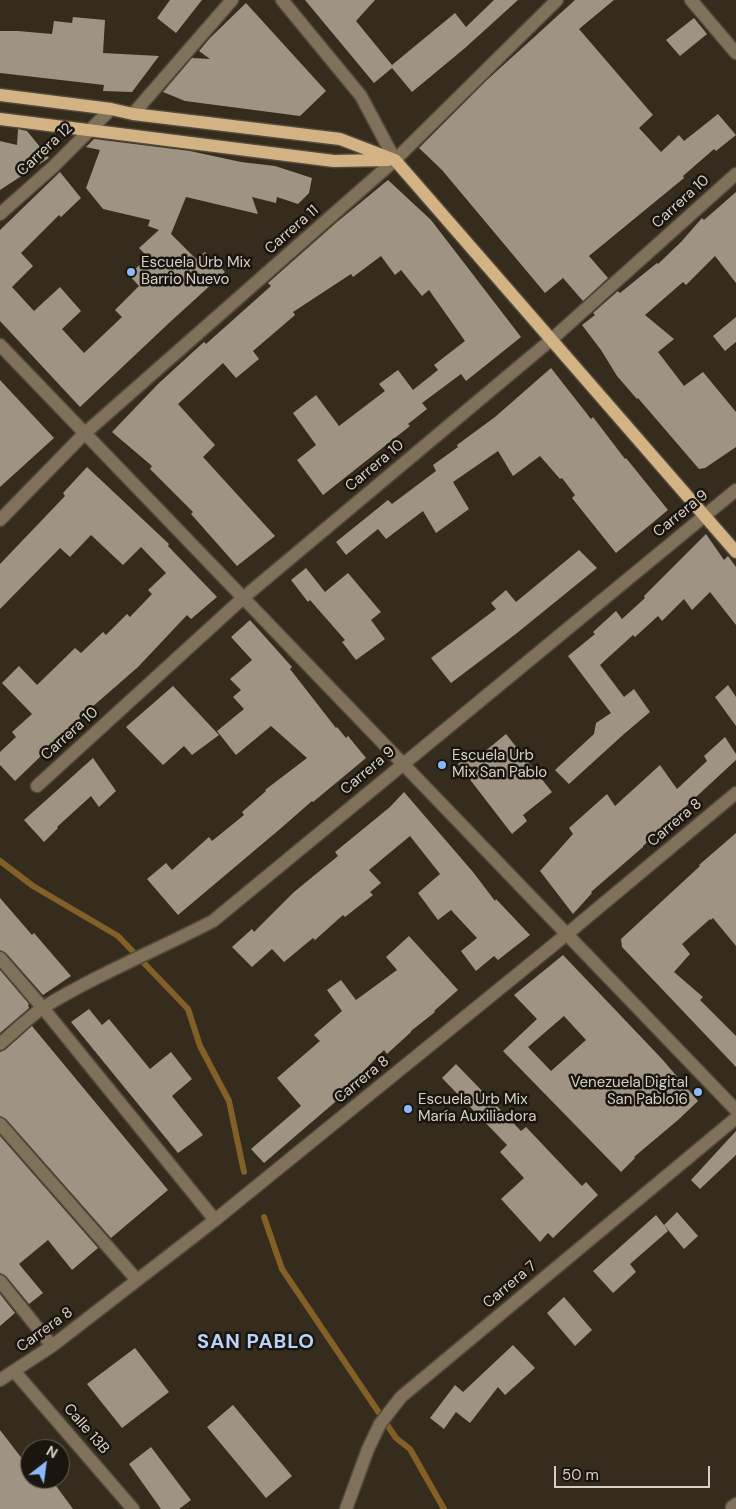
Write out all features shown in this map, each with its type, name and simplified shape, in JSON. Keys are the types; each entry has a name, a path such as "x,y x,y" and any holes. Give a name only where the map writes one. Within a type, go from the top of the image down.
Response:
{"main road":[{"path":"0,95 111,109 133,114 340,139 396,160 736,552"},
{"path":"0,119 334,161 396,160"}],"street":[{"path":"133,114 232,0"},
{"path":"282,0 361,96 396,160"},
{"name":"Carrera 11","path":"0,520 84,434 396,160 557,0"},
{"path":"691,0 736,53"},
{"name":"Carrera 12","path":"0,214 53,167 111,109"},
{"name":"Carrera 10","path":"37,786 243,598 552,339 736,174"},
{"path":"0,345 736,1110"},
{"name":"Carrera 9","path":"0,1044 43,1008 125,963 213,921 736,490"},
{"name":"Carrera 8","path":"0,1380 52,1346 216,1220 567,934 736,793"},
{"path":"0,958 216,1220"},
{"name":"Carrera 7","path":"346,1509 368,1449 380,1424 401,1397 736,1118"},
{"path":"0,1124 137,1280"},
{"path":"0,1281 52,1346"},
{"name":"Calle 13B","path":"14,1371 133,1509"}],"building":[{"path":"170,0 202,0 176,33 157,18"},
{"path":"305,0 375,0 356,21 392,65 455,13 466,27 494,0 518,0 465,48 412,92 392,68 374,83"},
{"path":"575,0 614,0 579,29 653,115 639,128 661,152 679,135 684,141 718,114 736,135 716,151 714,149 683,176 684,178 589,256 608,278 583,301 563,278 545,293 442,170 419,148 488,79"},
{"path":"246,3 326,91 300,116 185,101 163,92 192,58 210,59 199,51"},
{"path":"73,17 105,20 103,53 159,56 132,92 103,91 104,85 0,73 0,31 52,34 54,21 72,23"},
{"path":"694,18 707,34 680,56 666,40"},
{"path":"18,129 27,131 49,158 0,190 0,141 17,145"},
{"path":"94,139 190,151 241,162 275,166 312,178 309,193 298,204 277,197 276,203 252,197 258,214 186,197 171,234 196,259 205,252 225,272 80,407 0,321 0,230 60,172 81,198 61,217 59,215 21,253 33,266 12,287 34,311 60,287 81,311 62,329 84,353 122,317 115,310 139,286 129,275 148,257 139,248 159,230 148,226 150,220 103,209 86,188 100,150 86,147"},
{"path":"388,180 431,220 521,337 466,381 461,374 422,403 427,409 408,424 410,426 323,495 297,460 316,445 293,413 316,395 339,426 385,391 379,384 398,370 413,390 438,370 434,365 465,341 429,290 422,296 401,270 395,275 381,256 353,277 351,274 293,312 295,315 253,351 259,359 236,378 223,363 178,404 215,445 203,457 275,536 237,566 191,514 193,512 150,469 152,466 112,432 158,384 204,342 206,344 271,286 268,283"},
{"path":"736,192 736,283 715,256 686,285 683,282 645,315 674,339 658,352 684,386 703,372 736,412 736,447 705,468 699,469 617,376 601,350 582,325 595,315 593,313 618,291 620,293 658,264 702,218 704,220"},
{"path":"736,317 736,342 725,351 713,336"},
{"path":"551,368 591,419 593,417 668,510 616,553 572,498 575,495 562,478 560,479 540,456 513,476 498,451 453,482 469,509 436,533 423,511 386,539 378,529 346,555 336,542 388,500 392,504 436,471 433,465 495,417"},
{"path":"0,380 54,438 0,487"},
{"path":"87,467 169,544 168,546 217,597 191,619 187,615 138,667 91,708 15,781 0,765 0,752 16,737 12,732 32,714 2,683 19,666 37,685 75,648 81,653 103,632 106,635 127,614 130,617 152,594 148,590 166,573 141,547 123,565 91,535 70,557 60,548 0,609 0,564 65,496 63,493"},
{"path":"706,534 724,560 728,556 736,567 736,625 710,592 692,610 684,599 662,621 658,616 635,637 633,635 600,665 624,697 634,689 650,712 569,784 555,770 594,734 596,723 611,713 568,656 595,634 593,632 616,611 622,619 645,598 644,596"},
{"path":"579,550 597,568 517,633 451,683 431,658 496,609 491,603 506,590 516,602"},
{"path":"306,568 325,592 348,573 381,612 371,620 385,639 356,660 342,642 345,640 310,600 308,602 291,580"},
{"path":"250,620 292,667 290,669 336,728 346,738 348,736 366,758 312,801 178,915 147,879 166,863 172,870 209,837 212,841 244,815 242,812 265,790 307,758 271,726 236,755 217,731 244,709 233,697 241,690 230,679 252,660 231,637"},
{"path":"728,685 736,697 736,726 715,697"},
{"path":"173,686 219,735 192,755 184,746 163,765 126,727"},
{"path":"506,734 552,792 523,815 527,821 512,834 458,764 473,750 478,757"},
{"path":"725,737 736,754 736,760 643,847 591,892 573,914 540,871 573,834 569,828 607,794 615,806 660,765 677,789 707,761 704,756"},
{"path":"93,758 116,791 99,807 91,796 57,827 44,842 24,820"},
{"path":"404,792 473,872 495,901 496,899 530,935 498,960 494,956 476,971 461,951 477,938 451,910 438,920 418,893 440,874 410,836 369,870 381,883 370,892 373,895 345,917 343,915 315,940 313,938 284,962 272,949 252,967 232,947 252,929 254,932 294,892 338,856 335,852 390,807"},
{"path":"736,833 736,946 713,918 710,919 682,944 690,954 674,972 703,997 700,1000 736,1036 736,1067 622,947 621,939 699,865"},
{"path":"0,898 32,935 34,933 71,976 43,995 6,953 0,950"},
{"path":"409,936 458,990 387,1054 384,1050 355,1080 357,1082 264,1163 251,1149 301,1106 277,1078 320,1041 314,1035 342,1011 327,990 341,980 356,1000 397,970 386,957"},
{"path":"563,955 662,1059 698,1101 634,1157 621,1172 503,1051 537,1019 514,995","holes":["564,1016 586,1040 551,1071 528,1047"]},
{"path":"0,970 29,1004 29,1008 0,1033"},
{"path":"89,1009 102,1025 109,1019 150,1069 171,1052 192,1079 172,1096 203,1135 178,1153 71,1022"},
{"path":"32,1026 168,1190 111,1238 6,1119 0,1116 0,1052 5,1050"},
{"path":"456,1064 521,1131 526,1127 582,1186 586,1182 598,1195 553,1238 548,1233 540,1242 501,1199 524,1178 500,1152 507,1145 442,1078"},
{"path":"736,1131 736,1155 700,1189 691,1180"},
{"path":"0,1136 98,1248 72,1270 48,1240 19,1264 43,1293 29,1304 6,1276 0,1273"},
{"path":"677,1212 698,1236 684,1249 664,1225"},
{"path":"656,1215 668,1231 630,1264 636,1272 613,1293 593,1271"},
{"path":"0,1294 15,1313 0,1326"},
{"path":"564,1297 592,1330 575,1346 547,1313"},
{"path":"513,1345 535,1368 505,1395 498,1387 470,1423 456,1412 444,1429 430,1418 455,1385 463,1392"},
{"path":"135,1348 169,1392 122,1428 87,1384"},
{"path":"233,1405 292,1476 266,1498 207,1427"},
{"path":"0,1430 20,1456 20,1489 58,1489 73,1509 0,1509"},
{"path":"151,1447 191,1500 179,1509 161,1509 129,1464"}],"waterway":[{"path":"0,861 33,886 118,936 188,1009 200,1046 229,1101 244,1172"},
{"path":"264,1217 282,1269 396,1438 410,1449 444,1509"}],"place":[{"name":"Escuela Urb Mix Barrio Nuevo","path":"131,272"},
{"name":"Escuela Urb Mix San Pablo","path":"442,765"},
{"name":"Venezuela Digital San Pablo16","path":"698,1092"},
{"name":"Escuela Urb Mix María Auxiliadora","path":"408,1109"}],"district":[{"name":"SAN PABLO","path":"256,1343"}]}
